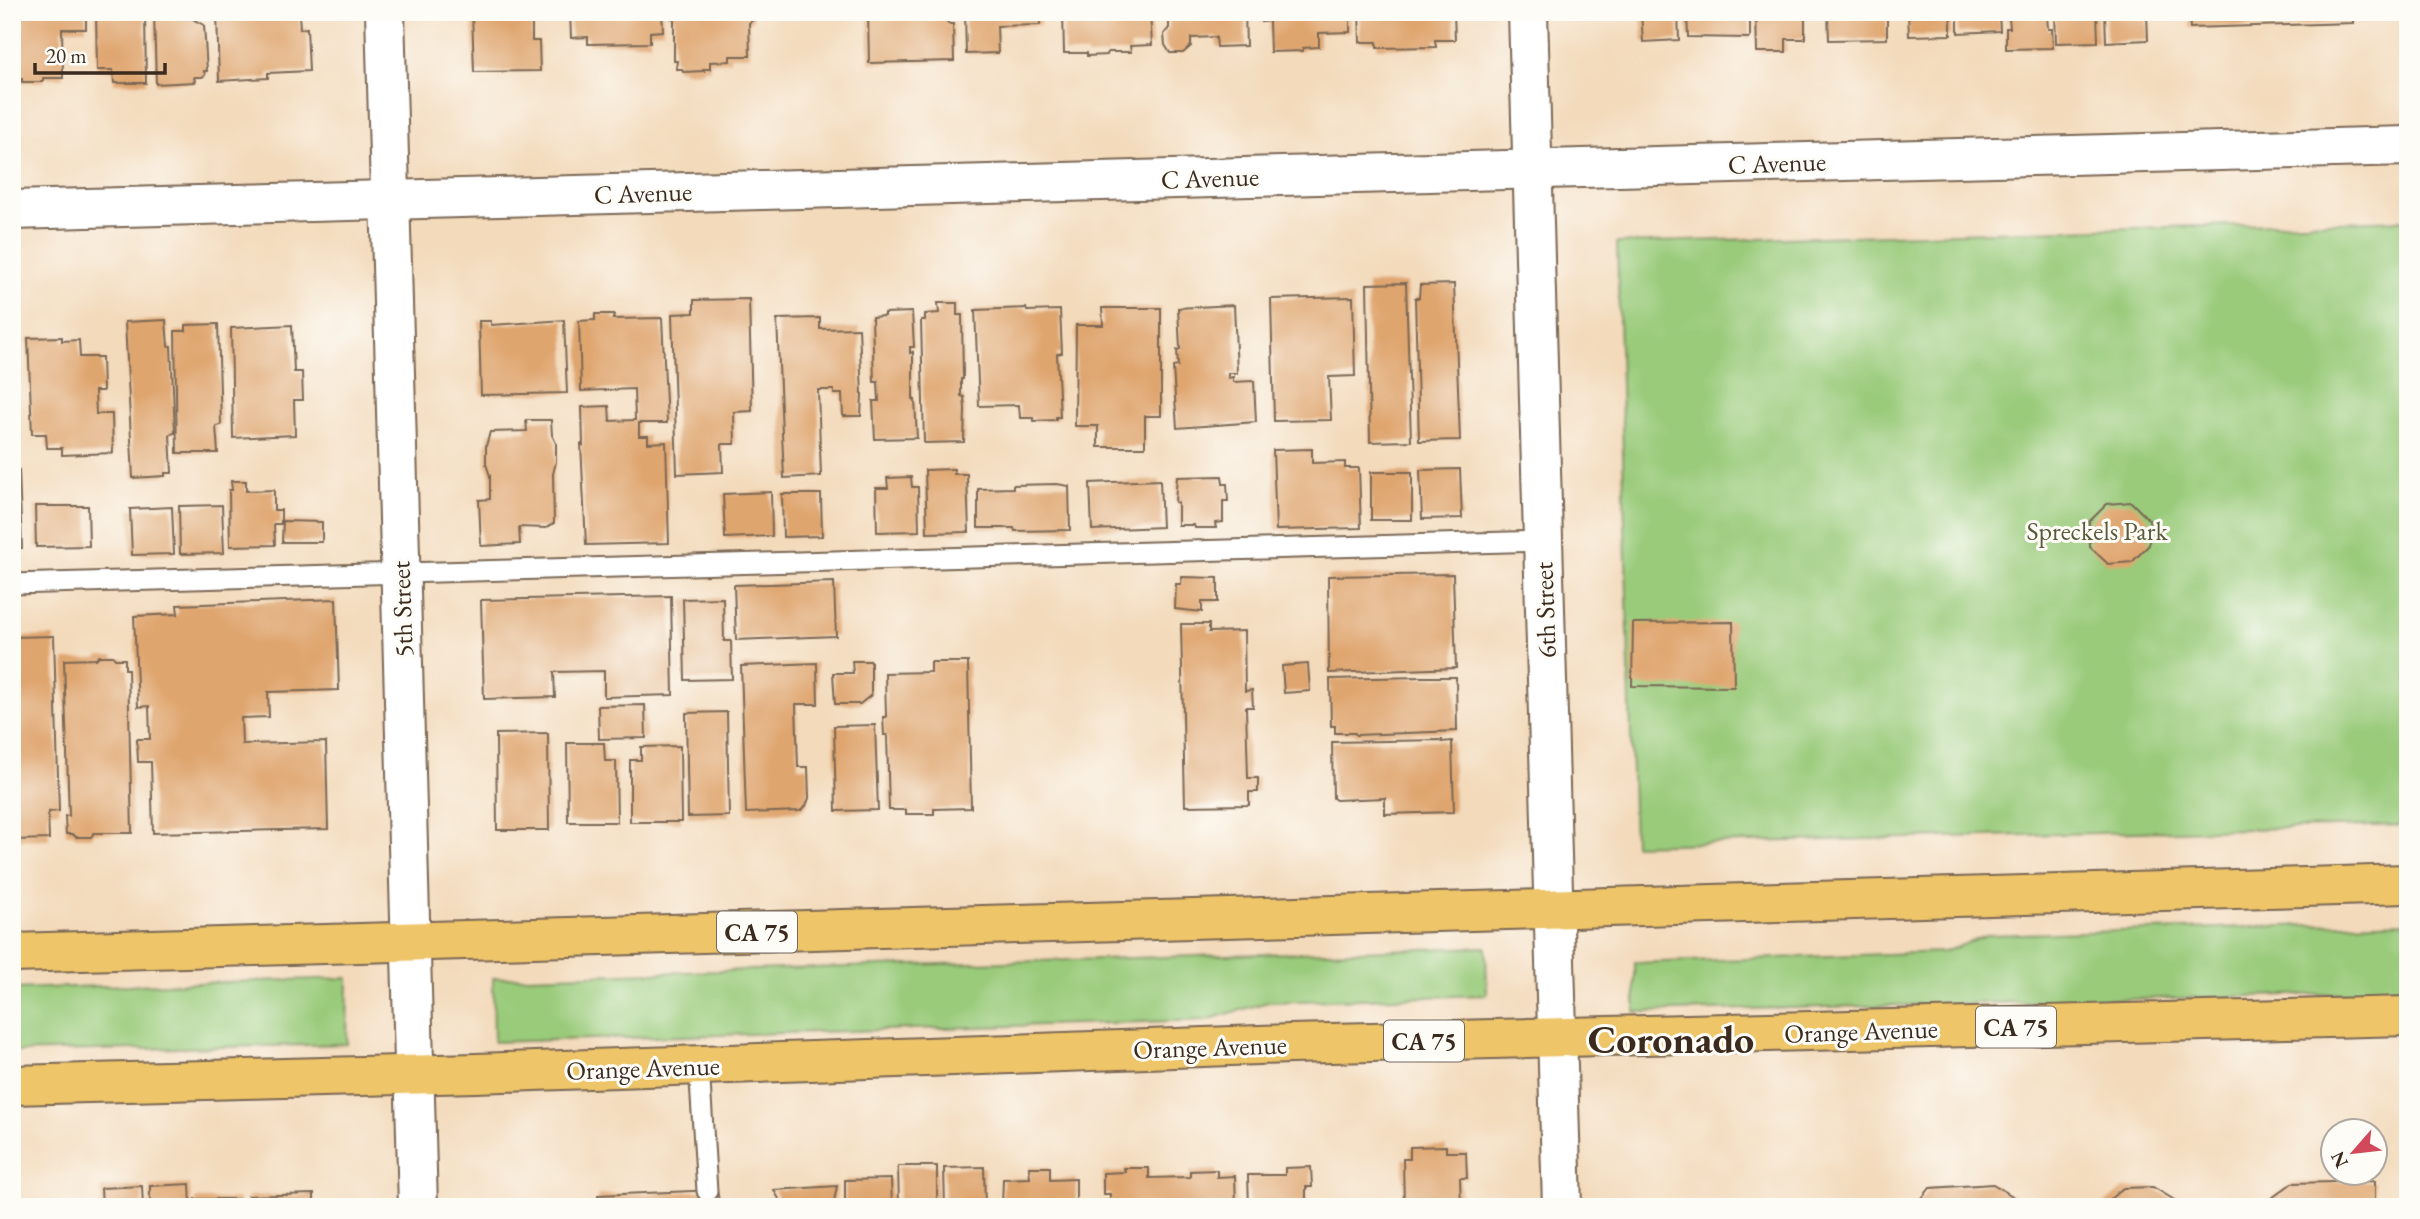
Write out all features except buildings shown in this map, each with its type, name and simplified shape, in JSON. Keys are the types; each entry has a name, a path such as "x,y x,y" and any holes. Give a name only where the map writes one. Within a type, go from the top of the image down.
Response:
{"highway":[{"name":"CA 75","path":"12,953 2408,884"},
{"name":"Orange Avenue","path":"12,1085 699,1066 1290,1044 2408,1016"}],"street":[{"name":"5th Street","path":"385,12 418,1207"},
{"name":"6th Street","path":"1528,12 1562,1207"},
{"name":"C Avenue","path":"12,210 2408,146"}],"lane":[{"path":"12,584 1543,541"},
{"path":"699,1066 707,1191"}],"green space":[{"name":"Spreckels Park","path":"2408,220 2408,825 1634,845 1617,243"},
{"path":"2408,922 2408,992 1635,1012 1635,963 1944,952 1989,935"},
{"path":"1486,947 1487,995 1268,1002 1206,1020 494,1042 493,978"},
{"path":"348,978 347,1044 12,1052 12,989"}],"district":[{"name":"Coronado","path":"1671,1039"}]}
